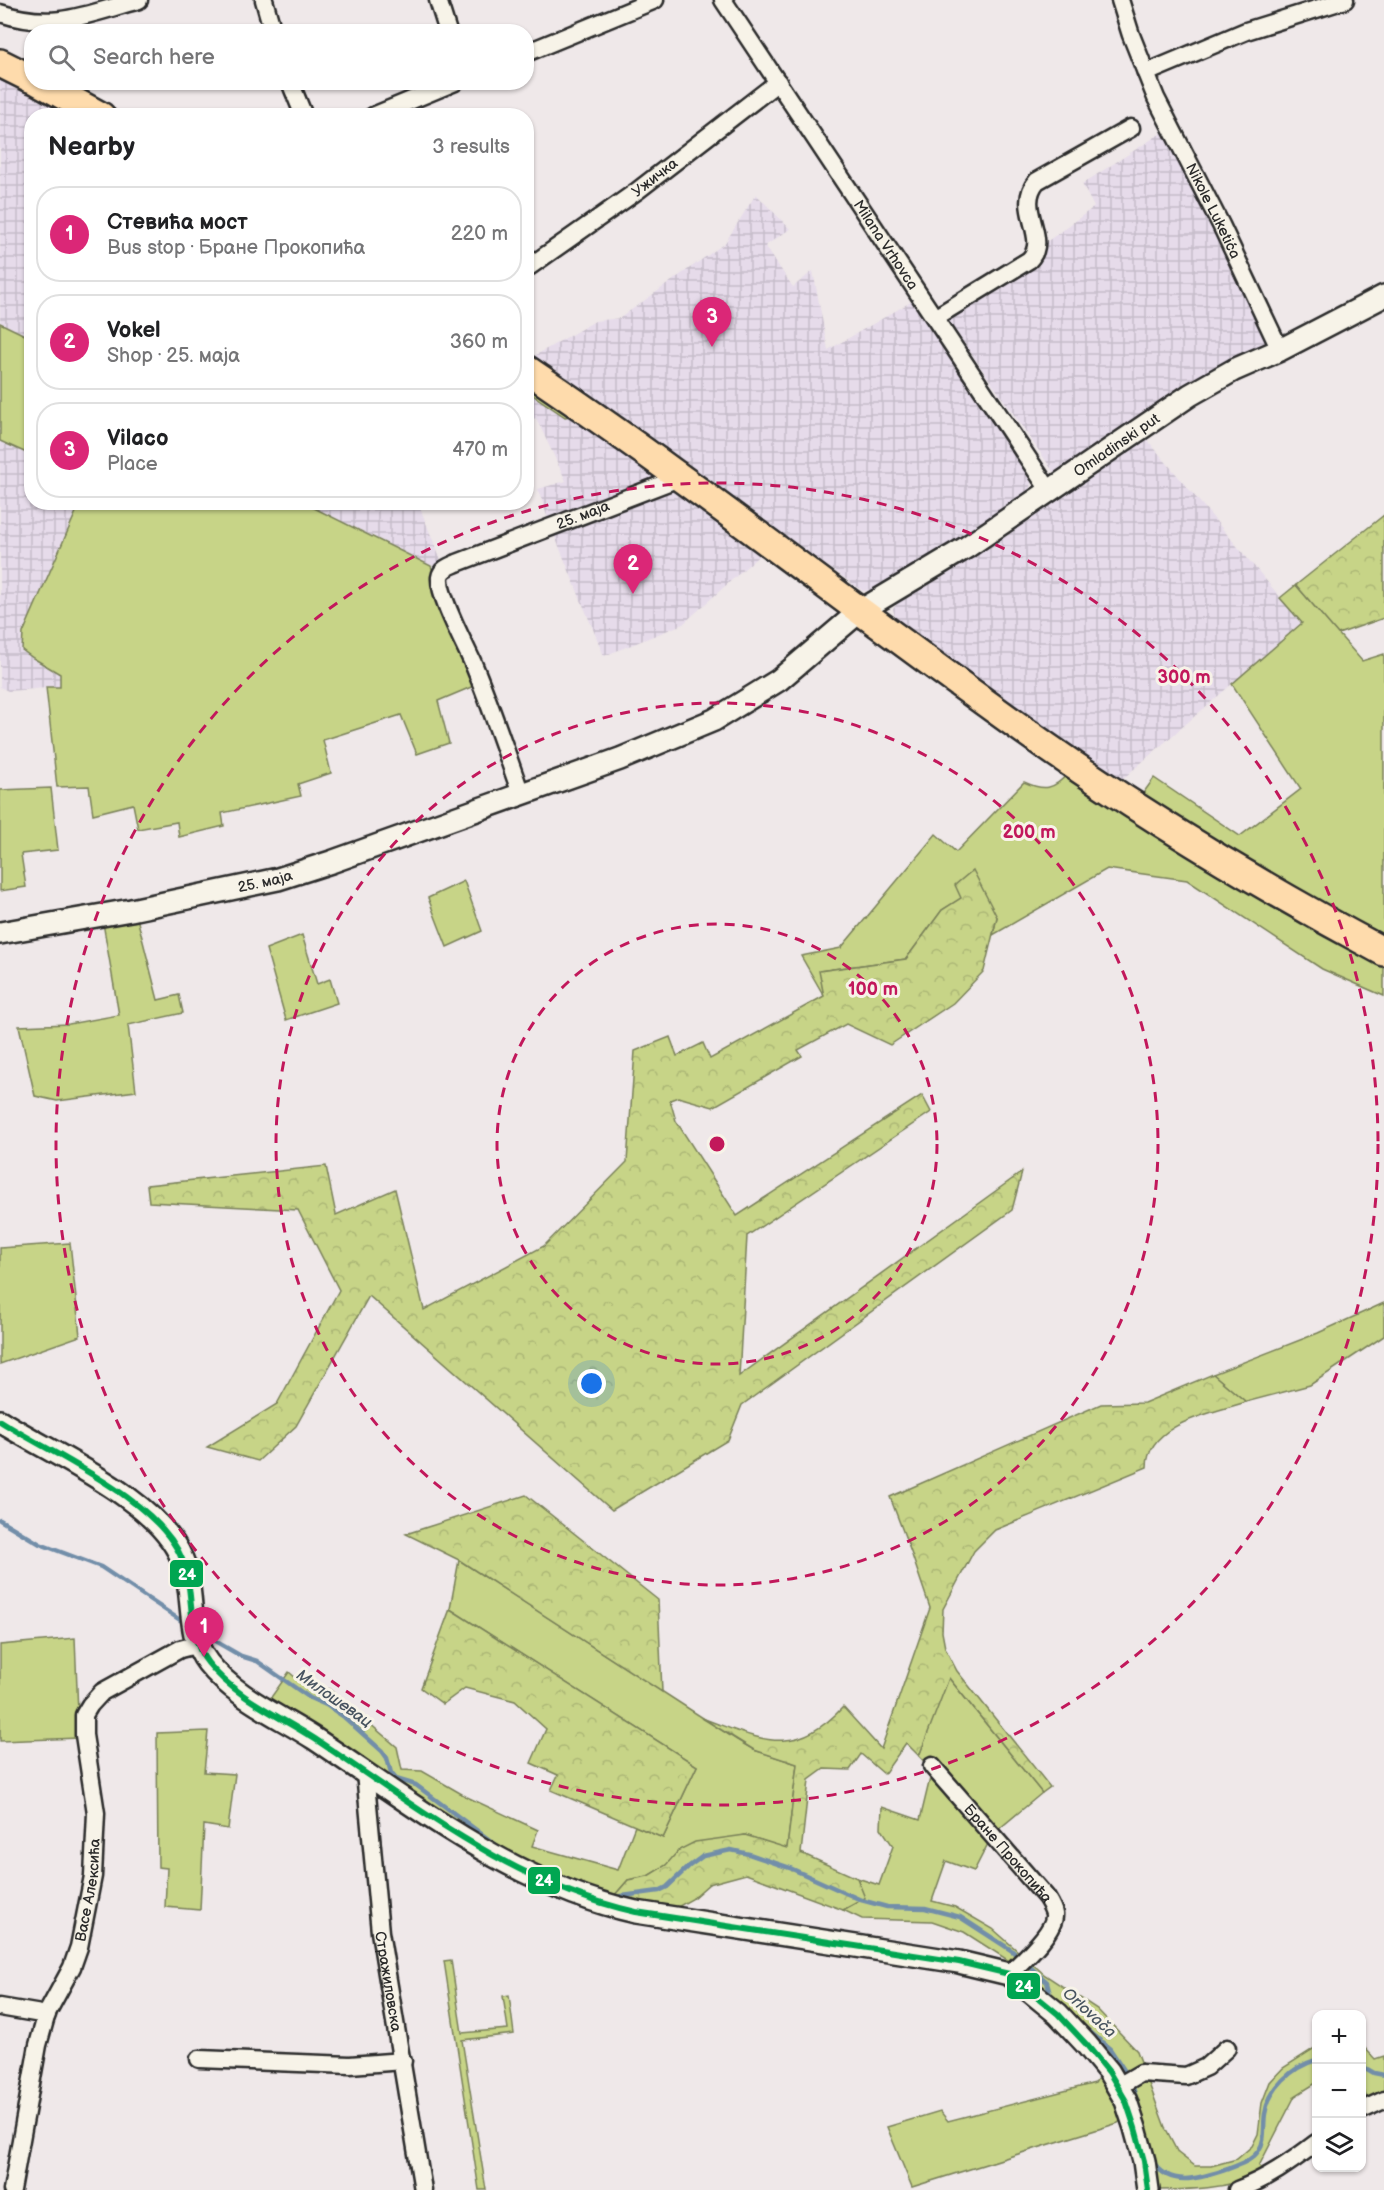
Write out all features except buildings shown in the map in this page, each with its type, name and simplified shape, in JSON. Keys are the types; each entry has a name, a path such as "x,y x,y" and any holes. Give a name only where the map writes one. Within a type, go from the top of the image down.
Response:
{"main road":[{"path":"0,63 24,75"},
{"path":"54,90 86,108"},
{"path":"534,375 757,532 860,611 1045,745 1150,815 1230,864 1384,952"}],"street":[{"path":"0,13 34,20 64,21 85,17 119,3 139,0"},
{"path":"264,0 271,24"},
{"path":"438,0 446,24"},
{"path":"534,50 655,0"},
{"name":"Milana Vrhovca","path":"723,0 1049,490"},
{"name":"Nikole Luketića","path":"1120,0 1156,98 1221,225 1280,350"},
{"path":"1146,73 1246,31 1345,0"},
{"name":"Ужичка","path":"534,263 637,191 778,82"},
{"path":"293,90 301,108"},
{"path":"392,108 436,90"},
{"path":"936,317 1029,260 1035,253 1037,244 1028,198 1030,189 1037,182 1131,128"},
{"name":"Omladinski put","path":"860,611 967,547 1190,395 1234,370 1280,350 1384,296"},
{"name":"25. маја","path":"521,794 475,668 444,598 441,574 444,569 457,563 679,478"},
{"name":"25. маја","path":"0,933 131,910 278,879 620,759 714,720 779,680 860,611"},
{"path":"0,1421 129,1500 157,1522 173,1540 183,1559 196,1641 209,1664 232,1686 260,1707 310,1736 454,1833 519,1870 562,1890 606,1905 683,1920 1015,1969 1059,2014 1101,2063 1128,2080 1186,2076 1206,2067 1227,2048"},
{"name":"Васе Алексића","path":"12,2190 38,2045 47,2015 72,1967 79,1947 93,1876 96,1813 84,1735 84,1715 102,1692 196,1641"},
{"name":"Бране Прокопића","path":"932,1766 1052,1907 1055,1916 1052,1925 1015,1969"},
{"name":"Стражиловска","path":"365,1773 380,1932 423,2190"},
{"path":"0,2007 47,2015"},
{"path":"199,2059 350,2065 403,2061"},
{"path":"1128,2080 1126,2101 1136,2128 1148,2190"},
{"path":"1366,2108 1384,2100"},
{"path":"1237,2190 1259,2182 1282,2169 1312,2147"}],"shaded area":[{"path":"0,77 64,108 24,108 24,510 77,510 23,633 33,658 60,674 60,687 8,691 0,687"},
{"path":"1163,132 1268,341 1257,349 1236,357 1055,474 948,320 1041,258 1045,252 1045,243 1094,207 1082,184"},
{"path":"756,194 790,229 765,246 793,287 813,271 828,350 916,299 1028,466 1031,483 1028,496 884,589 863,591 534,362 534,356 595,321 620,318 725,243"},
{"path":"534,387 764,551 683,624 604,656 549,522 538,489 566,481 536,418 534,419"},
{"path":"1144,436 1302,623 1118,783 896,621 893,609 901,599"},
{"path":"318,510 421,510 442,563 431,566"}],"green space":[{"path":"0,323 24,335 24,452 0,441"},
{"path":"534,388 571,416 565,417 534,396"},
{"path":"77,510 318,510 431,566 476,685 438,701 449,743 417,754 401,715 323,740 331,773 298,784 301,796 222,813 224,826 179,837 177,822 138,829 133,804 93,814 89,786 57,787 46,687 60,687 60,674 22,650 23,633"},
{"path":"1384,515 1384,618 1338,634 1296,585"},
{"path":"1296,585 1362,661 1384,654 1384,942 1139,799 1154,778 1240,836 1301,789 1232,684 1302,623 1280,598"},
{"path":"1068,773 1384,961 1384,996 1322,969 1187,880 1107,869 993,935 997,917 962,898 942,910 906,959 820,971 824,996 801,956 841,948 936,834 956,852 1024,782 1043,788 1053,786"},
{"path":"51,788 58,850 21,854 26,887 0,891 0,790"},
{"path":"973,870 997,917 984,971 953,1003 890,1045 846,1024 798,1050 802,1056 713,1107 678,1097 670,1100 676,1121 737,1216 922,1095 931,1112 747,1236 739,1376 1022,1172 1012,1210 742,1405 728,1440 612,1510 369,1296 296,1426 258,1461 207,1447 277,1404 339,1290 298,1210 149,1202 147,1185 326,1166 336,1215 395,1189 424,1310 544,1246 627,1162 635,1051 670,1037 677,1056 703,1043 710,1059 824,996 819,971 906,959 942,910 961,898 955,885"},
{"path":"464,881 482,931 447,947 428,898"},
{"path":"137,918 158,1000 179,995 183,1013 128,1025 136,1091 57,1101 35,1096 19,1026 69,1024 119,1015 103,923"},
{"path":"302,935 317,984 330,979 337,1003 286,1020 266,949"},
{"path":"70,1243 80,1336 0,1364 0,1248"},
{"path":"1384,1303 1384,1336 1310,1385 1246,1402 1213,1374 1318,1333"},
{"path":"1213,1374 1246,1402 1200,1416 1170,1430 1158,1440 1150,1452 1147,1467 995,1530 974,1551 943,1609 942,1632 945,1648 957,1671 1050,1787 1042,1793 949,1678 919,1756 906,1743 884,1774 861,1754 850,1770 824,1769 809,1780 801,1853 857,1878 865,1898 843,1910 746,1874 709,1884 692,1899 674,1909 607,1904 628,1880 648,1876 666,1865 679,1850 695,1842 745,1835 787,1848 797,1764 754,1750 702,1718 759,1738 792,1739 808,1734 825,1724 843,1707 881,1749 930,1608 890,1497 1101,1404 1144,1403"},
{"path":"526,1495 658,1600 662,1692 459,1560 406,1534"},
{"path":"459,1560 737,1740 754,1750 797,1764 787,1849 745,1835 679,1850 667,1865 648,1876 628,1880 607,1904 570,1894 267,1703 289,1672 311,1691 329,1689 397,1747 402,1770 422,1771 467,1797 538,1830 532,1846 618,1870 635,1826 663,1838 697,1766 450,1609"},
{"path":"450,1609 697,1766 663,1838 551,1790 558,1775 531,1763 546,1729 515,1701 465,1688 443,1704 421,1688"},
{"path":"75,1638 79,1738 0,1741 0,1645"},
{"path":"948,1677 1042,1793 993,1834 974,1871 946,1861 932,1901 955,1907 993,1929 1045,1975 1097,2009 1137,2051 1166,2130 1178,2153 1195,2166 1211,2166 1237,2159 1252,2146 1258,2134 1262,2103 1270,2082 1283,2068 1312,2050 1312,2085 1295,2096 1259,2166 1267,2172 1222,2186 1146,2190 1129,2114 1118,2123 912,2187 887,2127 940,2111 948,2121 1095,2083 1105,2066 1011,1962 964,1932 932,1921 862,1919 843,1910 864,1898 857,1878 879,1885 893,1846 881,1828 882,1807 920,1820 932,1770 919,1756"},
{"path":"208,1731 204,1772 235,1774 228,1829 204,1825 200,1910 165,1907 167,1868 158,1867 157,1733"},
{"path":"451,1960 462,2033 508,2029 503,1996 509,1995 514,2034 462,2040 486,2190 479,2190 444,1961"},
{"path":"1366,2049 1375,2059 1384,2056 1384,2096 1368,2102"}],"waterway":[{"name":"Милошевац","path":"0,1520 40,1544 101,1567 186,1624"},
{"name":"Милошевац","path":"201,1633 241,1656 257,1661 310,1698 344,1717 382,1751 396,1779 416,1785 495,1844"},
{"name":"Orlovača","path":"615,1897 659,1891 667,1887 703,1856 731,1850 749,1854 790,1868 861,1900 887,1907 925,1908 960,1917 1011,1950 1047,1982 1051,1997"},
{"name":"Orlovača","path":"1082,2025 1110,2049 1128,2076"},
{"name":"Orlovača","path":"1153,2161 1168,2176 1188,2179 1218,2172 1249,2160 1261,2146 1265,2114 1271,2096 1290,2073 1312,2061"},
{"name":"Orlovača","path":"1366,2068 1384,2075"},
{"name":"Orlovača","path":"1132,2084 1143,2122"}],"transit line":[{"name":"24","path":"0,1421 102,1480 151,1517 169,1537 182,1559 186,1572 193,1626 201,1652 208,1663 231,1686 315,1739 429,1817 508,1863 592,1900 636,1912 959,1962 1009,1974 1058,2014 1109,2072 1126,2101 1135,2128 1144,2161 1148,2190"}],"place":[{"name":"Vilaco","path":"712,347"},
{"name":"Vokel","path":"633,594"},
{"name":"Стевића мост","path":"204,1657"}]}
